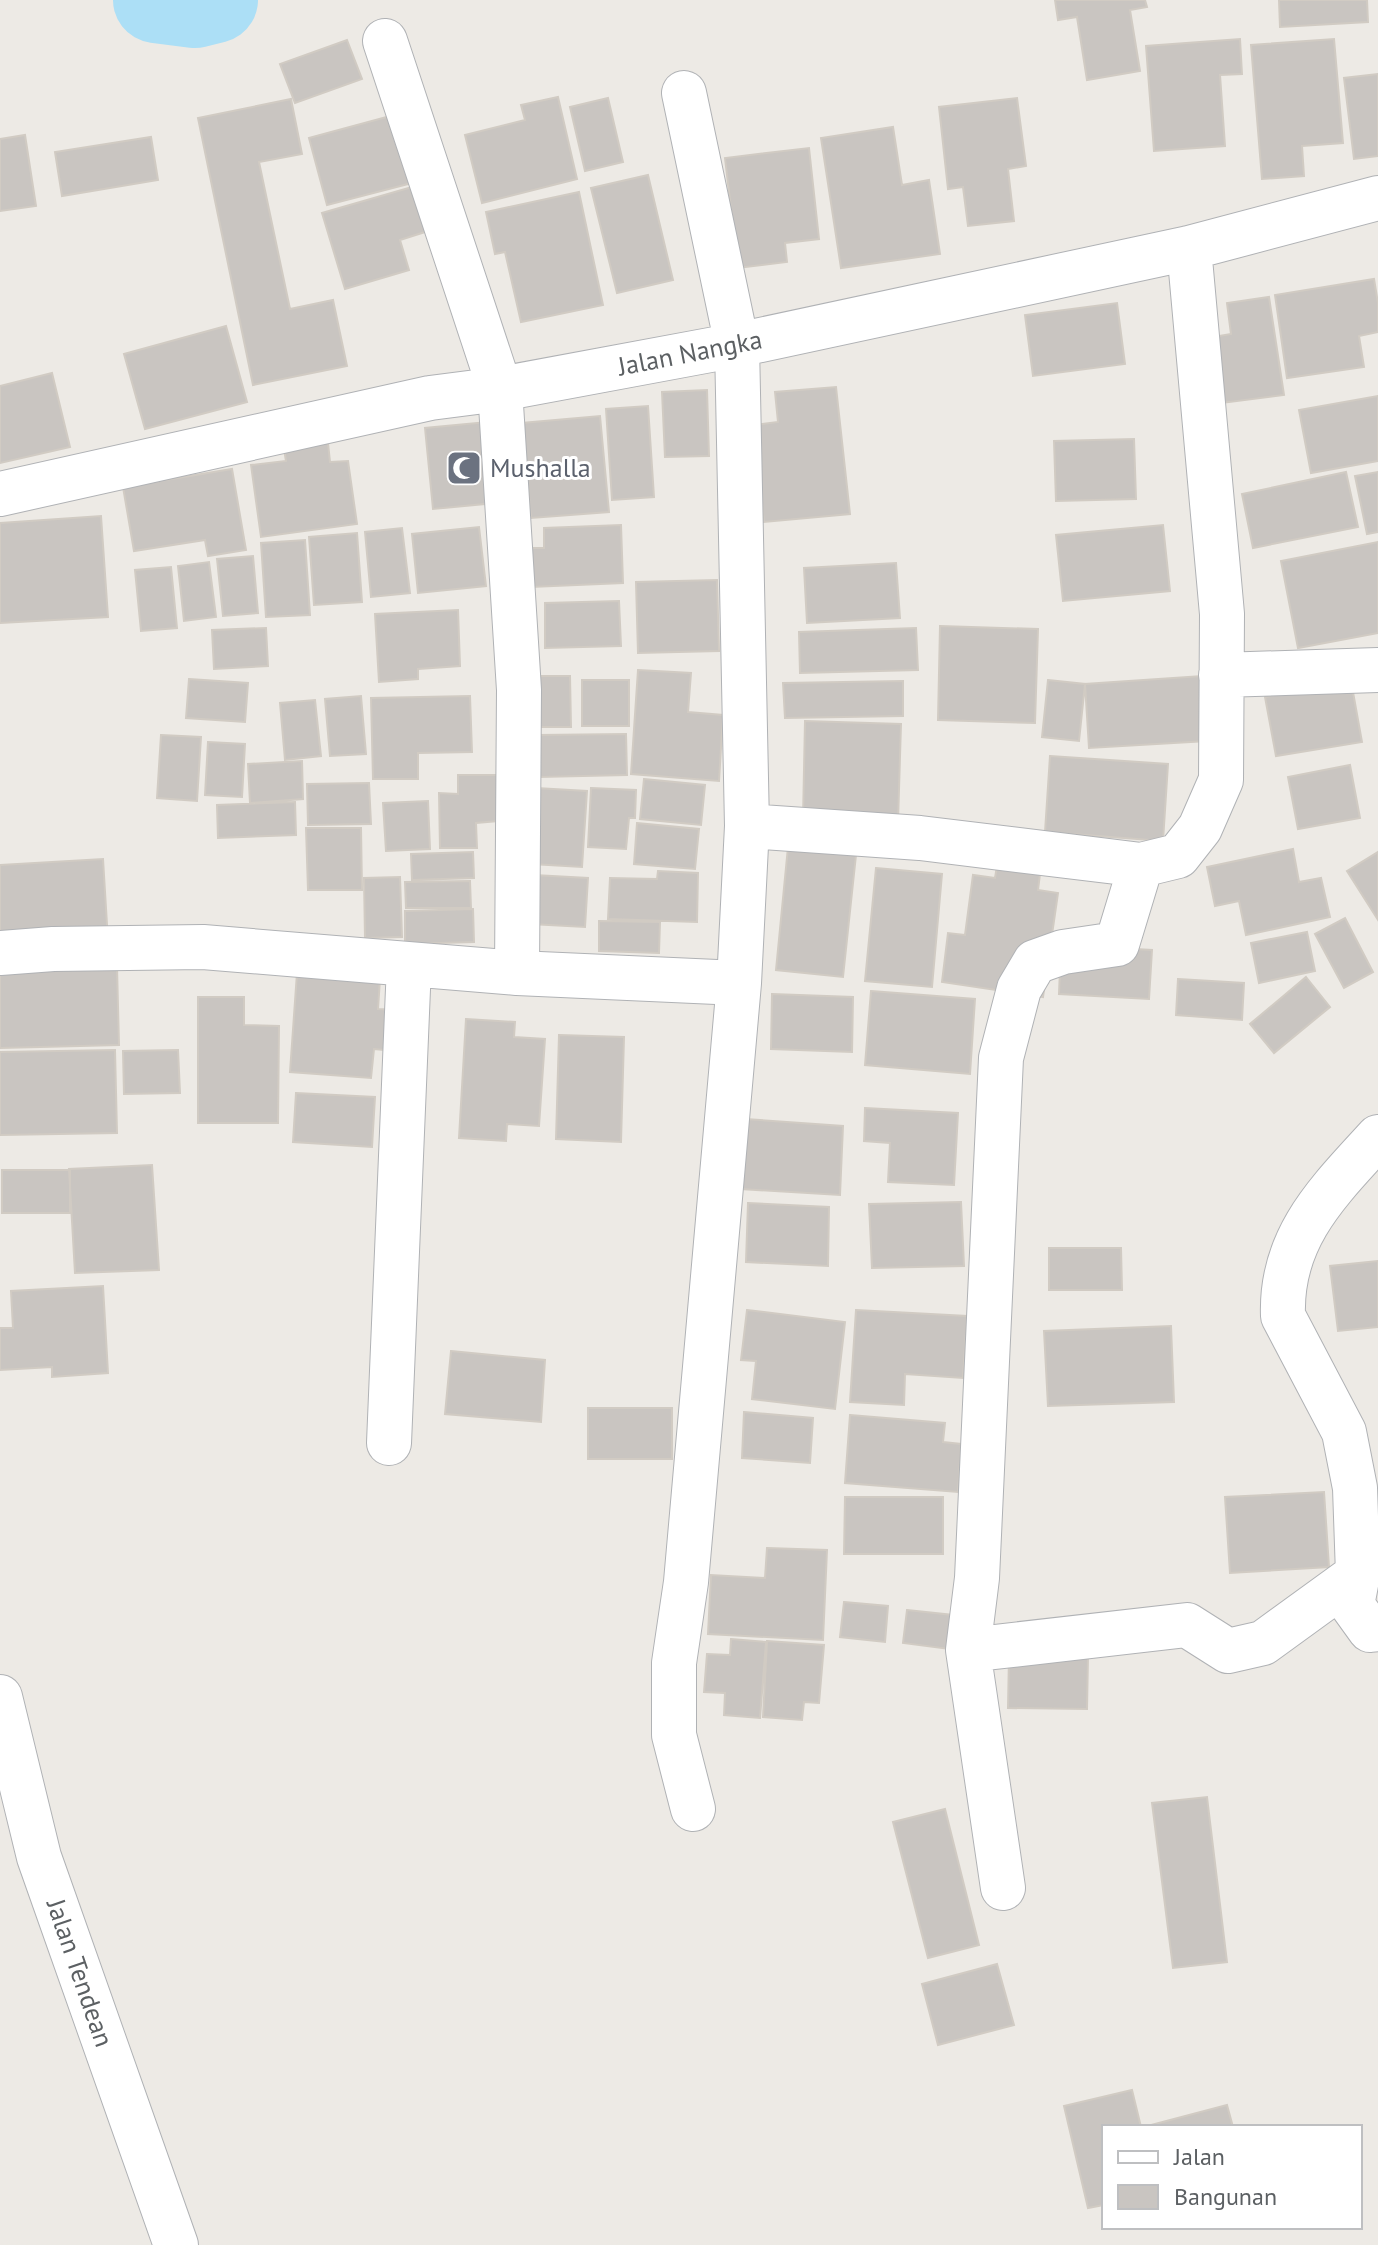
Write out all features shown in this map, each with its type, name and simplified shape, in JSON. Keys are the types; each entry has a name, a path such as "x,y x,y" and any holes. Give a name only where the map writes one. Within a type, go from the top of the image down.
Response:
{"street":[{"path":"385,41 500,389 519,690 517,973"},
{"path":"684,93 737,345 747,826 739,983 686,1582 674,1663 674,1735 693,1809"},
{"name":"Jalan Nangka","path":"0,494 430,398 500,389 737,345 1189,248 1378,198"},
{"path":"747,826 920,838 1141,865 1178,856 1200,828 1221,780 1222,614 1189,248"},
{"path":"1221,675 1378,670"},
{"path":"1003,1888 968,1650 977,1578 1001,1058 1019,989 1035,962 1063,952 1117,944 1141,865"},
{"path":"0,953 53,949 203,947 517,973 739,983"},
{"path":"389,1443 409,965"},
{"path":"1378,1137 1342,1175 1311,1215 1289,1258 1282,1294 1283,1316 1344,1432 1355,1488 1358,1574 1352,1605 1370,1630 1378,1629"},
{"path":"968,1650 1187,1625 1228,1651 1263,1643 1358,1574"},
{"name":"Jalan Tendean","path":"0,1697 39,1857 176,2245"}],"building":[{"path":"1055,0 1145,0 1147,7 1130,10 1140,71 1087,80 1077,17 1058,20"},
{"path":"1279,0 1367,0 1368,22 1280,27"},
{"path":"1240,39 1242,74 1220,75 1225,146 1154,151 1146,46"},
{"path":"1334,39 1343,143 1302,146 1304,176 1262,179 1251,45"},
{"path":"347,40 362,79 295,103 280,64"},
{"path":"1378,74 1378,156 1354,159 1344,78"},
{"path":"558,97 577,179 482,203 465,135 525,120 521,105"},
{"path":"608,98 623,162 585,171 570,107"},
{"path":"1017,98 1026,166 1008,169 1014,221 968,226 963,187 948,189 939,107"},
{"path":"291,99 302,154 259,162 290,309 333,300 347,366 253,385 198,118"},
{"path":"394,115 412,183 327,205 309,138"},
{"path":"893,127 902,185 929,180 940,254 841,268 821,138"},
{"path":"25,135 36,206 0,211 0,139"},
{"path":"151,137 158,180 62,196 55,152"},
{"path":"809,148 819,239 785,243 787,262 738,268 725,158"},
{"path":"648,175 673,280 617,293 591,188"},
{"path":"412,187 425,232 400,240 409,270 345,289 322,213"},
{"path":"579,192 603,305 521,322 505,252 495,254 486,212"},
{"path":"1374,279 1378,332 1359,336 1364,367 1287,378 1275,295"},
{"path":"1269,297 1284,395 1222,403 1213,337 1231,334 1227,303"},
{"path":"1117,303 1125,364 1033,376 1025,315"},
{"path":"226,326 247,402 145,429 124,354"},
{"path":"52,373 70,447 0,463 0,386"},
{"path":"836,387 850,514 764,522 754,425 778,422 775,392"},
{"path":"707,390 709,456 665,457 662,392"},
{"path":"1378,396 1378,461 1311,473 1299,410"},
{"path":"648,406 654,497 612,500 606,409"},
{"path":"600,416 609,512 531,518 522,423"},
{"path":"487,422 495,503 433,509 425,428"},
{"path":"1134,439 1136,499 1056,501 1054,441"},
{"path":"328,443 330,462 348,461 357,524 261,537 251,465 286,461 284,449"},
{"path":"232,469 246,550 208,556 205,540 134,551 123,487"},
{"path":"1346,472 1358,527 1253,548 1242,494"},
{"path":"1378,472 1378,532 1367,534 1355,476"},
{"path":"101,516 108,617 0,623 0,523"},
{"path":"621,525 623,583 531,587 528,548 544,548 544,528"},
{"path":"1163,525 1170,591 1063,601 1056,535"},
{"path":"479,527 486,586 418,593 412,534"},
{"path":"402,528 410,593 371,597 365,532"},
{"path":"357,533 362,602 314,605 309,537"},
{"path":"305,540 310,615 266,617 261,543"},
{"path":"1378,542 1378,633 1298,648 1281,561"},
{"path":"253,556 258,613 223,616 217,559"},
{"path":"209,562 216,617 184,621 178,566"},
{"path":"896,563 900,618 807,623 804,568"},
{"path":"171,567 177,628 141,631 135,570"},
{"path":"717,580 719,651 638,653 636,582"},
{"path":"619,601 621,646 545,648 545,603"},
{"path":"458,610 460,666 418,669 418,679 379,682 375,614"},
{"path":"940,626 1038,629 1035,723 938,720"},
{"path":"266,628 268,666 214,669 212,630"},
{"path":"916,628 918,670 800,673 799,632"},
{"path":"638,670 691,673 688,712 723,715 719,781 631,774"},
{"path":"532,676 570,676 571,727 533,727"},
{"path":"1202,676 1207,741 1089,748 1085,684"},
{"path":"189,679 248,683 245,722 186,718"},
{"path":"582,680 629,680 629,726 582,726"},
{"path":"1048,680 1085,684 1079,741 1042,737"},
{"path":"903,681 903,716 785,718 783,683"},
{"path":"1351,681 1362,742 1276,756 1265,697"},
{"path":"361,696 366,754 330,756 325,699"},
{"path":"470,696 472,752 418,753 418,779 373,779 371,698"},
{"path":"315,700 321,756 285,760 280,703"},
{"path":"805,721 901,724 898,822 803,819"},
{"path":"626,734 627,775 539,777 538,735"},
{"path":"161,735 201,737 197,801 157,798"},
{"path":"208,742 245,744 242,797 205,795"},
{"path":"1050,756 1168,764 1163,841 1045,832"},
{"path":"302,761 303,799 250,803 248,764"},
{"path":"1350,765 1360,818 1298,829 1288,777"},
{"path":"458,775 497,775 498,821 476,823 477,848 440,848 439,793 458,794"},
{"path":"644,779 705,785 701,825 640,819"},
{"path":"369,783 371,824 308,825 307,784"},
{"path":"536,788 587,791 582,867 532,864"},
{"path":"591,788 636,790 635,818 629,818 626,849 588,847"},
{"path":"428,801 430,849 386,851 383,803"},
{"path":"295,802 296,835 218,838 217,805"},
{"path":"637,823 699,829 695,869 634,864"},
{"path":"306,828 361,828 362,890 308,890"},
{"path":"788,847 856,855 843,977 776,970"},
{"path":"1293,849 1299,882 1321,878 1330,917 1246,935 1239,901 1215,906 1207,867"},
{"path":"473,852 474,878 412,880 411,854"},
{"path":"1378,852 1378,920 1347,871"},
{"path":"103,859 108,941 0,948 0,865"},
{"path":"998,860 1041,866 1038,890 1058,893 1043,997 942,982 948,933 965,935 973,875 995,878"},
{"path":"876,868 942,874 932,987 865,981"},
{"path":"658,871 698,873 697,922 608,919 610,878 657,879"},
{"path":"534,875 588,878 585,927 531,924"},
{"path":"400,877 402,937 365,938 364,878"},
{"path":"470,881 471,908 406,908 405,882"},
{"path":"473,909 474,942 405,944 405,911"},
{"path":"1345,918 1373,972 1344,988 1315,934"},
{"path":"599,921 660,922 659,953 599,951"},
{"path":"1307,932 1315,971 1259,983 1251,943"},
{"path":"1061,945 1152,950 1149,999 1059,994"},
{"path":"117,967 119,1045 0,1048 0,969"},
{"path":"297,973 380,979 378,1009 397,1010 394,1051 374,1049 371,1078 290,1072"},
{"path":"1306,977 1330,1007 1274,1053 1250,1024"},
{"path":"1178,979 1244,983 1242,1020 1176,1015"},
{"path":"871,991 975,999 970,1074 865,1065"},
{"path":"772,994 853,997 852,1052 771,1049"},
{"path":"198,997 244,997 244,1025 279,1026 278,1123 198,1123"},
{"path":"466,1019 515,1022 514,1037 545,1039 539,1126 507,1124 506,1141 459,1138"},
{"path":"559,1035 624,1037 621,1142 556,1139"},
{"path":"115,1050 117,1133 0,1135 0,1052"},
{"path":"178,1050 180,1093 124,1094 123,1051"},
{"path":"296,1093 375,1097 372,1147 293,1142"},
{"path":"865,1108 958,1113 954,1185 888,1182 890,1143 864,1141"},
{"path":"745,1119 843,1126 840,1195 741,1189"},
{"path":"152,1165 159,1270 75,1273 69,1169"},
{"path":"2,1170 70,1170 70,1213 2,1213"},
{"path":"961,1202 964,1266 872,1268 869,1204"},
{"path":"748,1203 829,1207 828,1266 746,1262"},
{"path":"1049,1248 1121,1248 1122,1290 1049,1290"},
{"path":"1378,1261 1378,1327 1338,1331 1330,1266"},
{"path":"103,1286 108,1373 52,1377 52,1367 0,1370 0,1328 13,1328 11,1291"},
{"path":"747,1310 845,1322 835,1409 752,1399 756,1361 741,1360"},
{"path":"856,1310 967,1316 963,1378 905,1374 904,1405 850,1402"},
{"path":"1171,1326 1174,1402 1048,1406 1044,1331"},
{"path":"451,1351 545,1360 541,1422 445,1414"},
{"path":"588,1408 672,1408 672,1459 588,1459"},
{"path":"744,1412 813,1418 810,1463 742,1458"},
{"path":"850,1415 945,1423 943,1442 961,1444 958,1492 845,1483"},
{"path":"1324,1492 1329,1567 1230,1573 1225,1497"},
{"path":"845,1497 943,1497 943,1554 844,1554"},
{"path":"767,1548 827,1550 823,1640 708,1634 711,1575 765,1578"},
{"path":"844,1602 888,1606 885,1642 840,1637"},
{"path":"907,1610 953,1615 949,1649 903,1643"},
{"path":"731,1639 766,1642 760,1718 724,1715 725,1693 704,1692 707,1654 730,1655"},
{"path":"767,1641 824,1645 819,1703 804,1702 802,1720 763,1717"},
{"path":"1009,1656 1088,1656 1087,1709 1008,1708"},
{"path":"1207,1797 1227,1962 1173,1968 1152,1803"},
{"path":"945,1809 979,1945 928,1958 893,1822"},
{"path":"997,1964 1014,2025 938,2045 922,1984"},
{"path":"1132,2090 1141,2125 1102,2125 1102,2205 1088,2208 1064,2106"},
{"path":"1227,2105 1232,2125 1151,2125"}],"waterway":[{"path":"156,0 195,5 215,0"}],"place":[{"name":"Mushalla","path":"464,468"}]}
